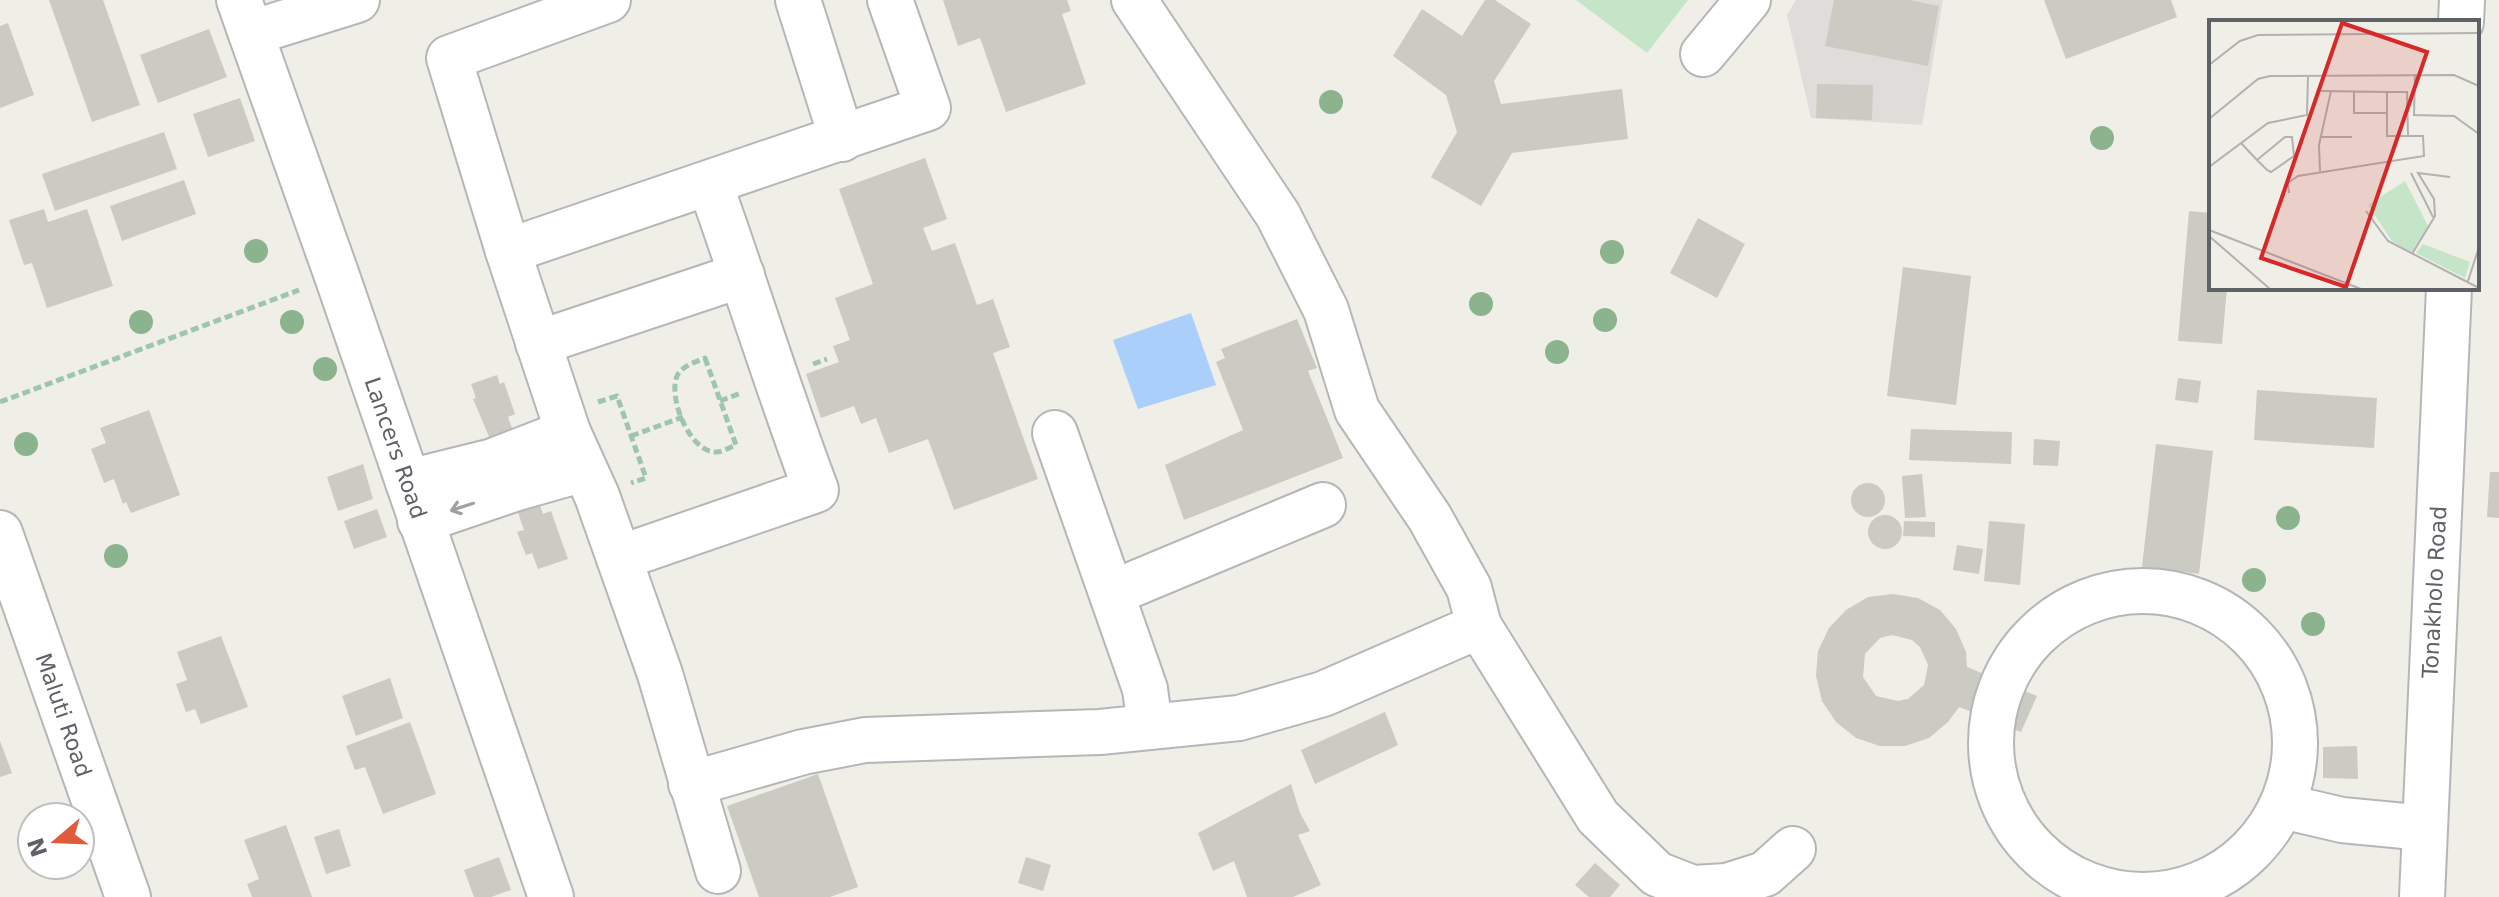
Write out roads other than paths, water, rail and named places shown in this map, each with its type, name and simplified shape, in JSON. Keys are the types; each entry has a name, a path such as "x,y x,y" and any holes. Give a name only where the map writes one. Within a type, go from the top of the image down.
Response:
{"street":[{"path":"245,17 357,0"},
{"path":"608,0 449,58 538,343 660,674 718,871"},
{"path":"798,0 842,139"},
{"path":"508,251 928,108 890,0"},
{"path":"1134,0 1278,215 1326,310 1357,410 1430,518 1469,588 1479,626 1598,817 1657,874 1693,888 1727,886 1765,874 1793,849"},
{"path":"1703,54 1748,0"},
{"path":"2461,20 2462,0"},
{"name":"Lancers Road","path":"245,17 551,897"},
{"path":"619,558 816,490 774,379 710,184"},
{"path":"538,343 742,275"},
{"name":"Tonakholo Road","path":"2422,897 2449,290"},
{"path":"1055,433 1145,689 1150,727"},
{"path":"414,502 493,461 576,450"},
{"path":"1112,593 1323,505"},
{"name":"Maluti Road","path":"0,533 128,897"},
{"path":"2138,590 2168,593 2182,595 2222,612 2256,641 2280,678 2289,705 2293,719 2294,764 2282,806 2261,840 2232,867 2198,886 2147,895 2121,894 2083,883 2049,863 2021,835 2002,800 1991,762 1992,723 2002,684 2024,646 2056,617 2095,597 2138,590"},
{"path":"691,784 803,752 865,740 1100,732 1239,718 1323,694 1479,626"},
{"path":"2282,806 2342,820 2425,828"}],"water":[{"path":"1191,313 1216,385 1138,409 1113,340"}]}
